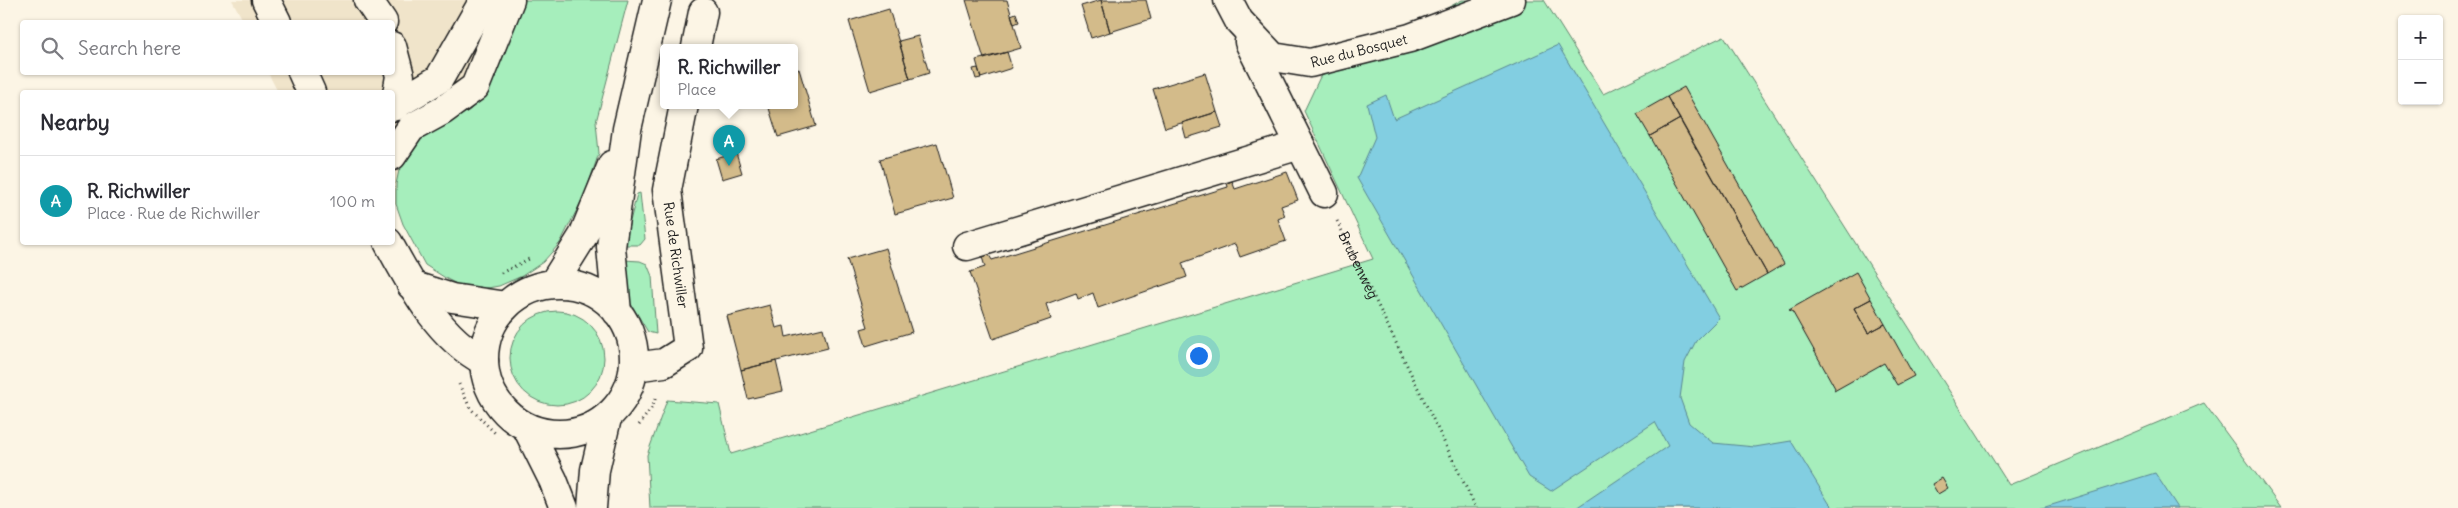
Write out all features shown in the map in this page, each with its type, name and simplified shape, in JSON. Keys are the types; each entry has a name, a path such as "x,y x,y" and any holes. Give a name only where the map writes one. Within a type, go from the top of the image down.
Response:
{"main road":[{"path":"266,0 276,20"},
{"path":"368,0 382,20"},
{"path":"395,152 411,128 442,110 476,86 510,0"},
{"path":"617,312 611,247 627,129 656,0"},
{"name":"Rue du Bosquet","path":"1233,11 1273,57 1310,63 1410,38 1511,0"},
{"path":"395,105 439,79 482,2"},
{"path":"1233,11 1324,193"},
{"path":"697,44 703,12"},
{"path":"395,57 400,76 395,101"},
{"path":"304,75 311,90"},
{"name":"Rue de Richwiller","path":"634,367 664,363 688,348 667,190 683,109"},
{"path":"553,284 583,236 627,129"},
{"path":"967,246 1300,145"},
{"path":"390,245 411,285 440,324 465,351 484,361"},
{"path":"553,284 577,286 599,296 617,312 628,328 634,347 634,367 630,386 620,403 607,418 589,429 568,434 547,434 527,428 510,416 496,401 487,382 484,361 486,341 493,322 506,306 520,295 536,287 553,284"},
{"path":"411,285 452,298 506,306"},
{"path":"592,508 595,470 607,418"},
{"path":"527,428 554,480 564,508"}],"path":[{"name":"Brubenweg","path":"1324,193 1476,508"},
{"path":"497,275 530,258"},
{"path":"455,375 470,408 501,439"}],"shaded area":[{"path":"232,0 521,0 486,93 470,110 431,131 396,184 395,205 395,90 277,90 269,75 395,75 395,20 243,20"}],"green space":[{"path":"521,0 628,0 596,122 599,153 585,194 560,243 543,262 522,276 499,286 470,291 425,265 403,224 396,204 396,184 400,166 420,139 470,110 486,93"},
{"path":"1462,0 1544,0 1603,94 1724,36 2009,485 2204,403 2281,508 650,508 647,455 667,400 719,404 731,454 1373,259 1304,111 1320,77"},
{"path":"640,193 645,239 640,245 624,245 637,194"},
{"path":"624,260 640,261 647,264 652,276 656,334 648,332 627,297"},
{"path":"557,311 575,315 590,325 600,340 604,358 600,376 590,391 575,401 557,405 539,401 524,391 514,376 510,358 514,340 524,325 539,315"}],"water":[{"path":"1558,45 1719,318 1696,341 1685,362 1680,398 1689,423 1713,443 1755,447 1791,441 1829,503 1834,508 1576,508 1668,446 1655,422 1551,491 1529,477 1357,178 1375,137 1367,104 1386,95 1394,119"},
{"path":"2155,473 2178,508 2042,508"}],"building":[{"path":"966,0 1007,0 1021,48 984,59"},
{"path":"1101,0 1110,32 1091,38 1081,6"},
{"path":"1101,0 1146,0 1151,19 1110,32"},
{"path":"889,9 910,79 870,91 849,21"},
{"path":"1016,13 1019,22 1014,24 1011,15"},
{"path":"918,36 929,73 910,79 899,41"},
{"path":"1007,52 1012,68 981,78 976,60"},
{"path":"978,68 981,78 976,79 973,69"},
{"path":"798,69 816,126 778,137 769,109 798,109"},
{"path":"1205,73 1217,112 1165,128 1153,89"},
{"path":"1684,87 1784,264 1767,274 1667,97"},
{"path":"1667,97 1680,119 1650,136 1637,114"},
{"path":"1217,112 1222,127 1186,138 1182,123"},
{"path":"1680,119 1767,274 1737,291 1650,136"},
{"path":"937,143 953,198 895,214 880,159"},
{"path":"736,153 742,173 722,179 716,159"},
{"path":"1287,172 1298,200 1281,206 1285,216 1278,219 1286,241 1240,257 1235,244 1182,263 1187,277 1098,308 1093,293 1078,299 1076,293 1046,304 1051,319 993,339 970,272 985,267 982,257 989,255 992,260 1228,187 1227,183 1232,181 1235,189"},
{"path":"886,248 912,332 866,346 861,329 868,327 847,259"},
{"path":"1856,272 1871,299 1854,308 1868,333 1885,324 1914,376 1897,385 1884,363 1834,391 1835,388 1792,311 1789,310"},
{"path":"1871,299 1885,324 1868,333 1854,308"},
{"path":"770,305 776,328 784,326 786,337 823,328 828,348 741,370 727,316"},
{"path":"776,361 783,391 748,399 741,370"},
{"path":"1942,478 1948,488 1938,494 1932,484"}],"place":[{"name":"R. Richwiller","path":"729,166"}]}
